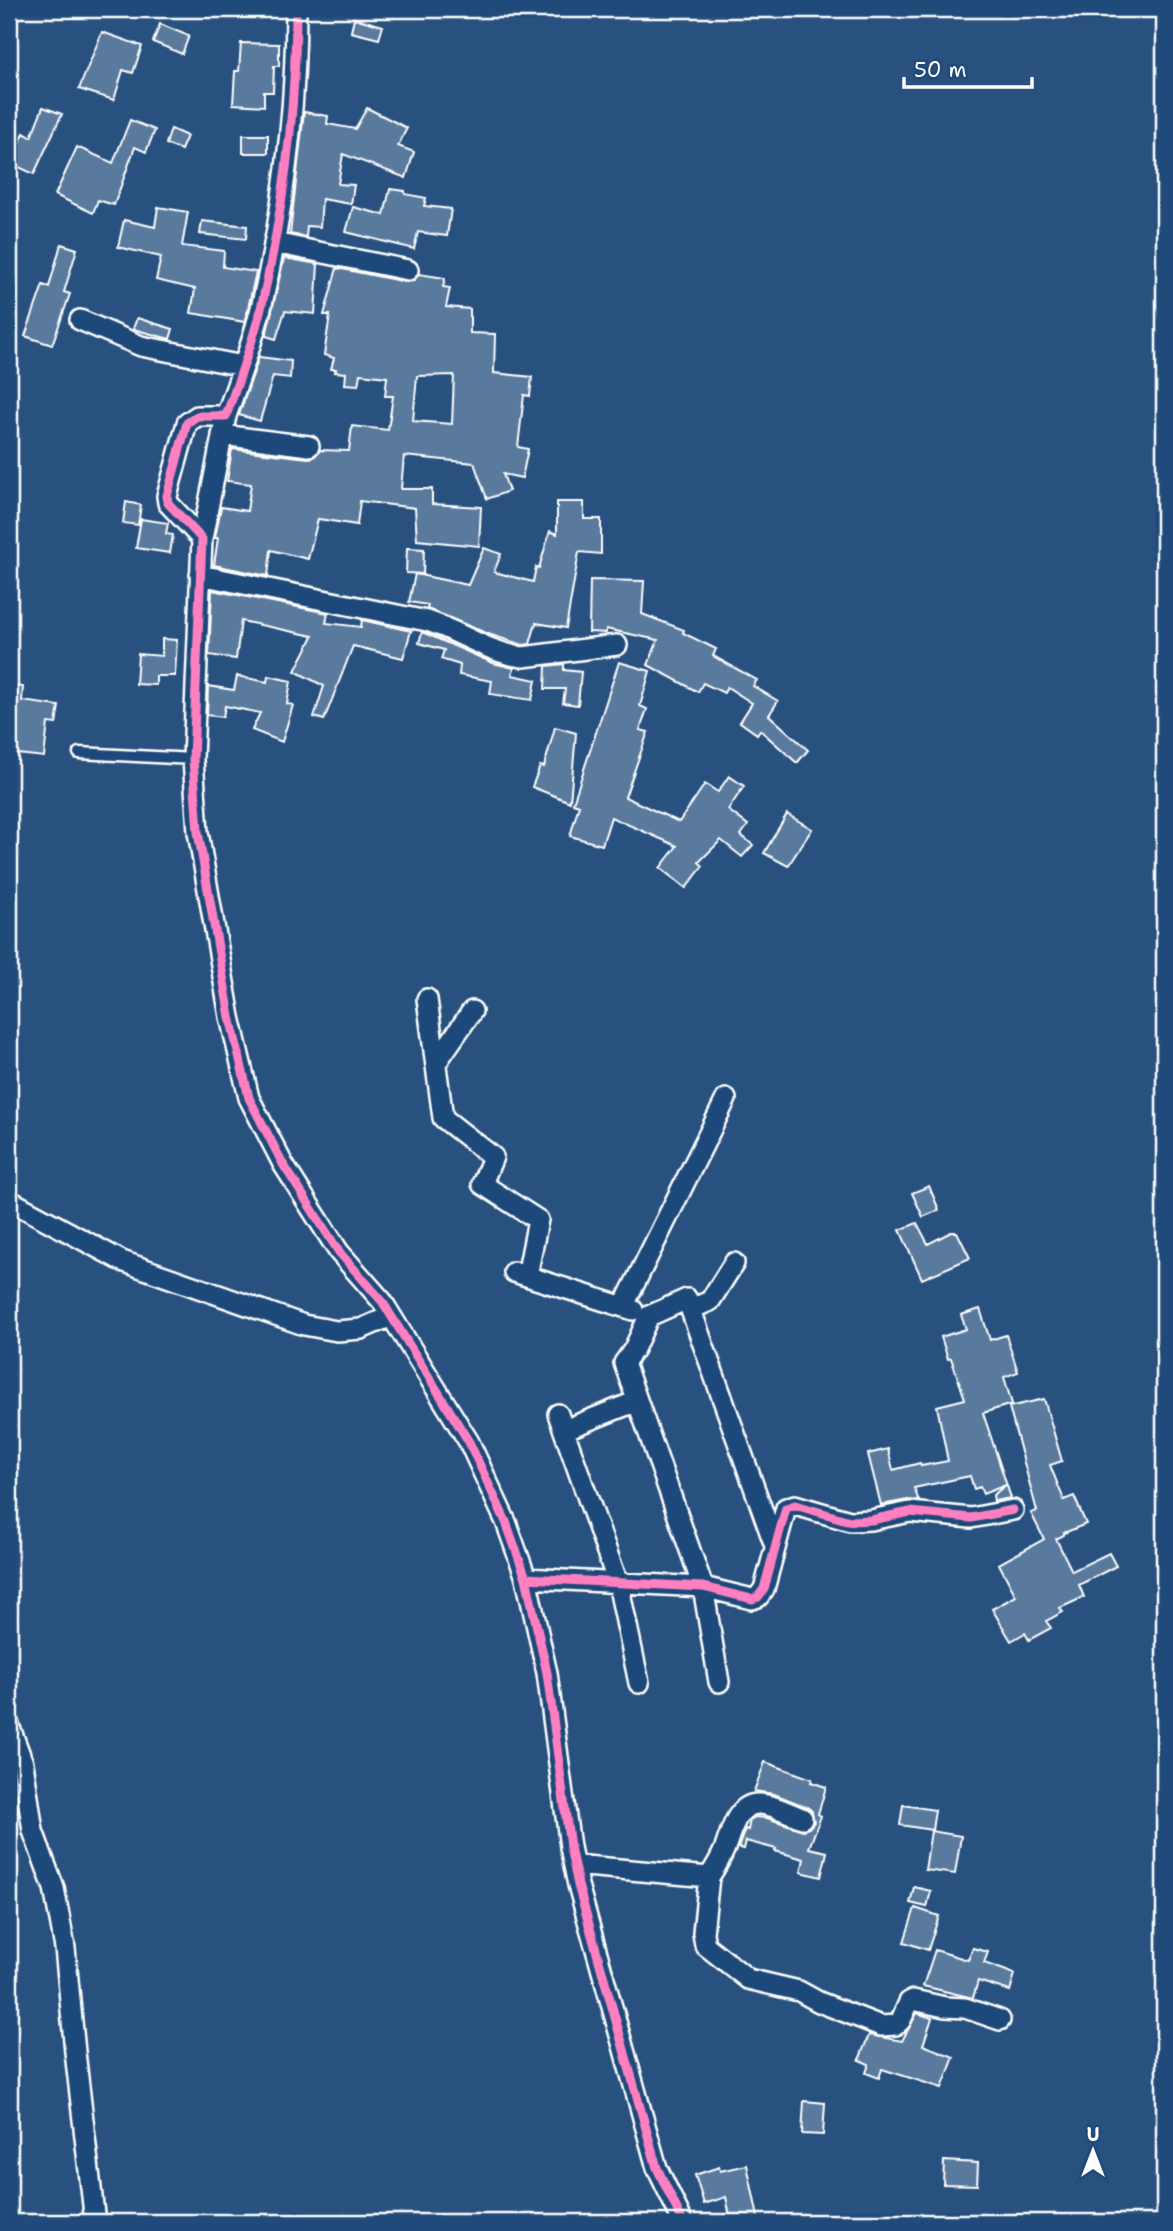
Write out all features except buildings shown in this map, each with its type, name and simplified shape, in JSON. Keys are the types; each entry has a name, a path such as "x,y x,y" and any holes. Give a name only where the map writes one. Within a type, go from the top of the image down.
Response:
{"street":[{"path":"296,9 289,151 274,243 261,307 226,416 202,539 193,760 198,832 230,1017 249,1098 283,1164 340,1252 382,1301 469,1441 506,1522 526,1578 547,1672 574,1865 640,2114 657,2168 683,2222"},
{"path":"274,243 408,270"},
{"path":"80,320 141,346 243,366"},
{"path":"202,539 171,509 167,496 187,423 197,416 226,416"},
{"path":"222,435 309,446"},
{"path":"200,575 427,621 445,626 508,655 523,657 617,645"},
{"path":"427,999 443,1118 493,1157 482,1184 538,1220 520,1274 649,1315 687,1299 775,1546"},
{"path":"436,1063 472,1011"},
{"path":"623,1307 726,1099"},
{"path":"9,1200 122,1261 304,1325 337,1331 361,1329 391,1316"},
{"path":"691,1309 710,1301 734,1263"},
{"path":"649,1315 634,1349 624,1363 703,1587 719,1682"},
{"path":"637,1401 561,1422 618,1583 639,1683"},
{"path":"526,1578 703,1587 751,1599 758,1597 764,1589 786,1508 795,1505 850,1521 871,1520 910,1512 971,1518 1013,1510"},
{"path":"9,1725 23,1763 33,1831 54,1888 65,1948 94,2222"},
{"path":"802,1818 764,1804 749,1806 742,1811 732,1825 725,1848 709,1877 705,1945 748,1979 799,1991 819,2002 881,2026 896,2025 909,2002 913,2000 965,2008 1000,2020"},
{"path":"574,1865 709,1877"}],"lane":[{"path":"79,753 193,760"}],"cycle path":[{"path":"296,9 294,83 287,157 277,231 258,318 226,416 197,416 187,423 167,496 168,503 202,539 193,759 198,832 230,1017 249,1098 283,1164 339,1252 382,1301 469,1442 506,1522 526,1578 547,1673 570,1847 578,1885 657,2168 683,2222"},
{"path":"526,1578 703,1587 752,1599 758,1597 764,1589 786,1508 795,1505 850,1521 871,1520 910,1512 971,1518 1013,1510"}]}
